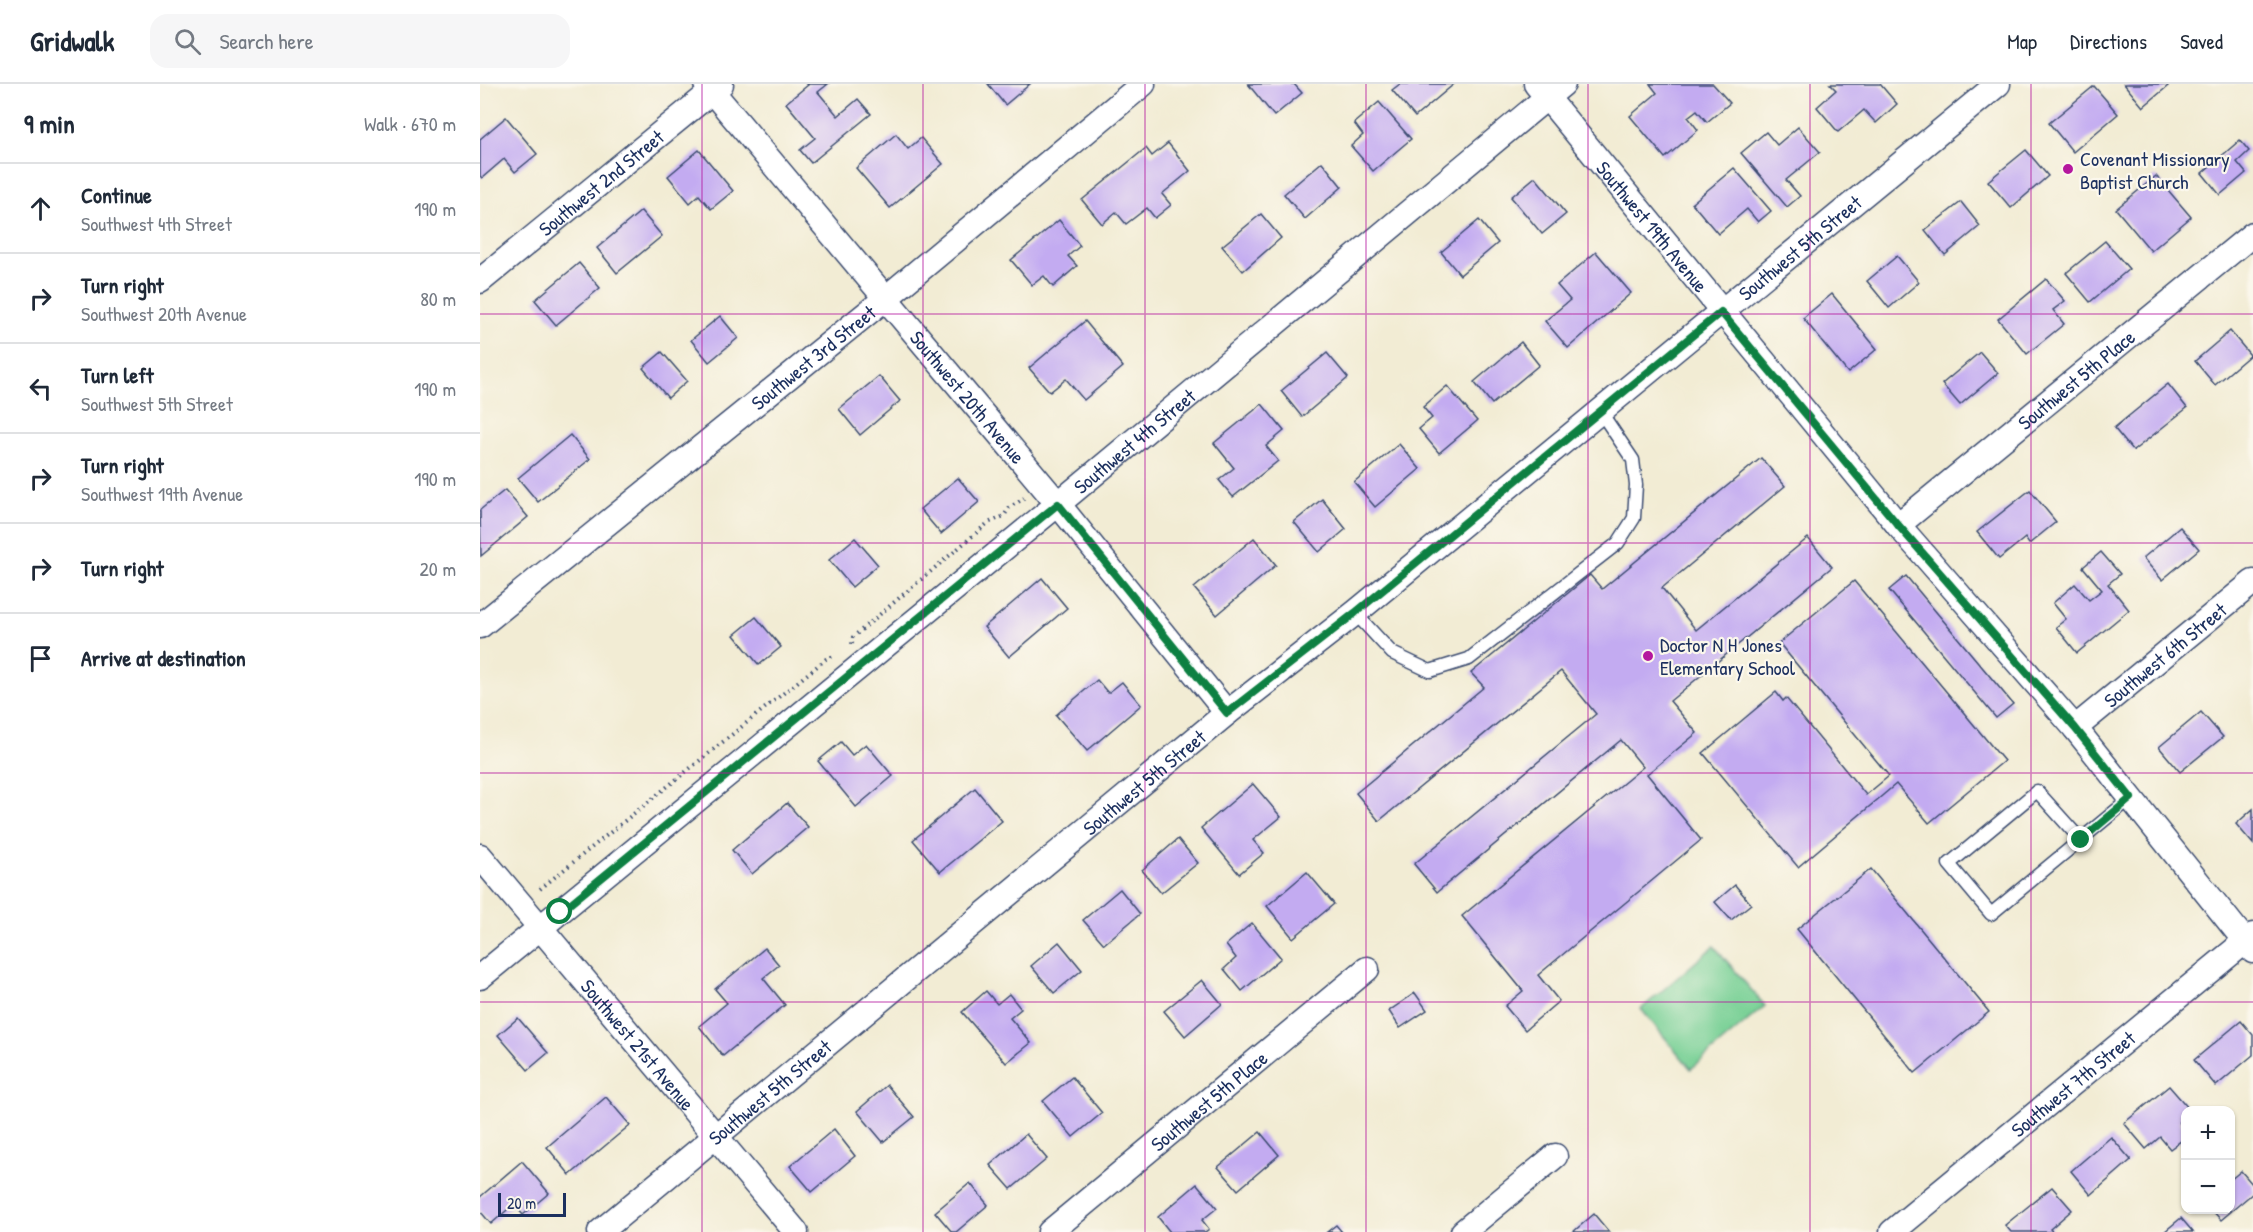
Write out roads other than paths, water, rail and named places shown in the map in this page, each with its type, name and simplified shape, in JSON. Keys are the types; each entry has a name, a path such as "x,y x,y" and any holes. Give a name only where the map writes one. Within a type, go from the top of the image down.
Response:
{"street":[{"name":"Southwest 3rd Street","path":"480,626 886,298 1143,84"},
{"name":"Southwest 5th Street","path":"600,1232 927,964 1227,713 1355,613 1998,84"},
{"name":"Southwest 20th Avenue","path":"713,86 1058,504 1227,713"},
{"name":"Southwest 2nd Street","path":"480,281 713,86"},
{"name":"Southwest 19th Avenue","path":"1549,88 1721,312 1898,525 2075,728 2250,942"},
{"name":"Southwest 4th Street","path":"480,977 1058,504 1549,88"},
{"name":"Southwest 5th Place","path":"1898,525 2253,234"},
{"name":"Southwest 6th Street","path":"2075,728 2253,582"},
{"name":"Southwest 21st Avenue","path":"480,856 796,1232"},
{"name":"Southwest 7th Street","path":"1892,1232 2250,942"},
{"name":"Southwest 5th Place","path":"1050,1232 1367,969"},
{"path":"1463,1232 1555,1156"}],"lane":[{"path":"1355,613 1392,653 1430,671 1469,660 1618,543 1634,518 1636,485 1633,460 1600,411"},
{"path":"2081,840 2037,792 1949,864 1991,914 2081,840 2131,798"}],"place":[{"name":"Covenant Missionary Baptist Church","path":"2068,169"},
{"name":"Doctor N H Jones Elementary School","path":"1648,656"}]}
